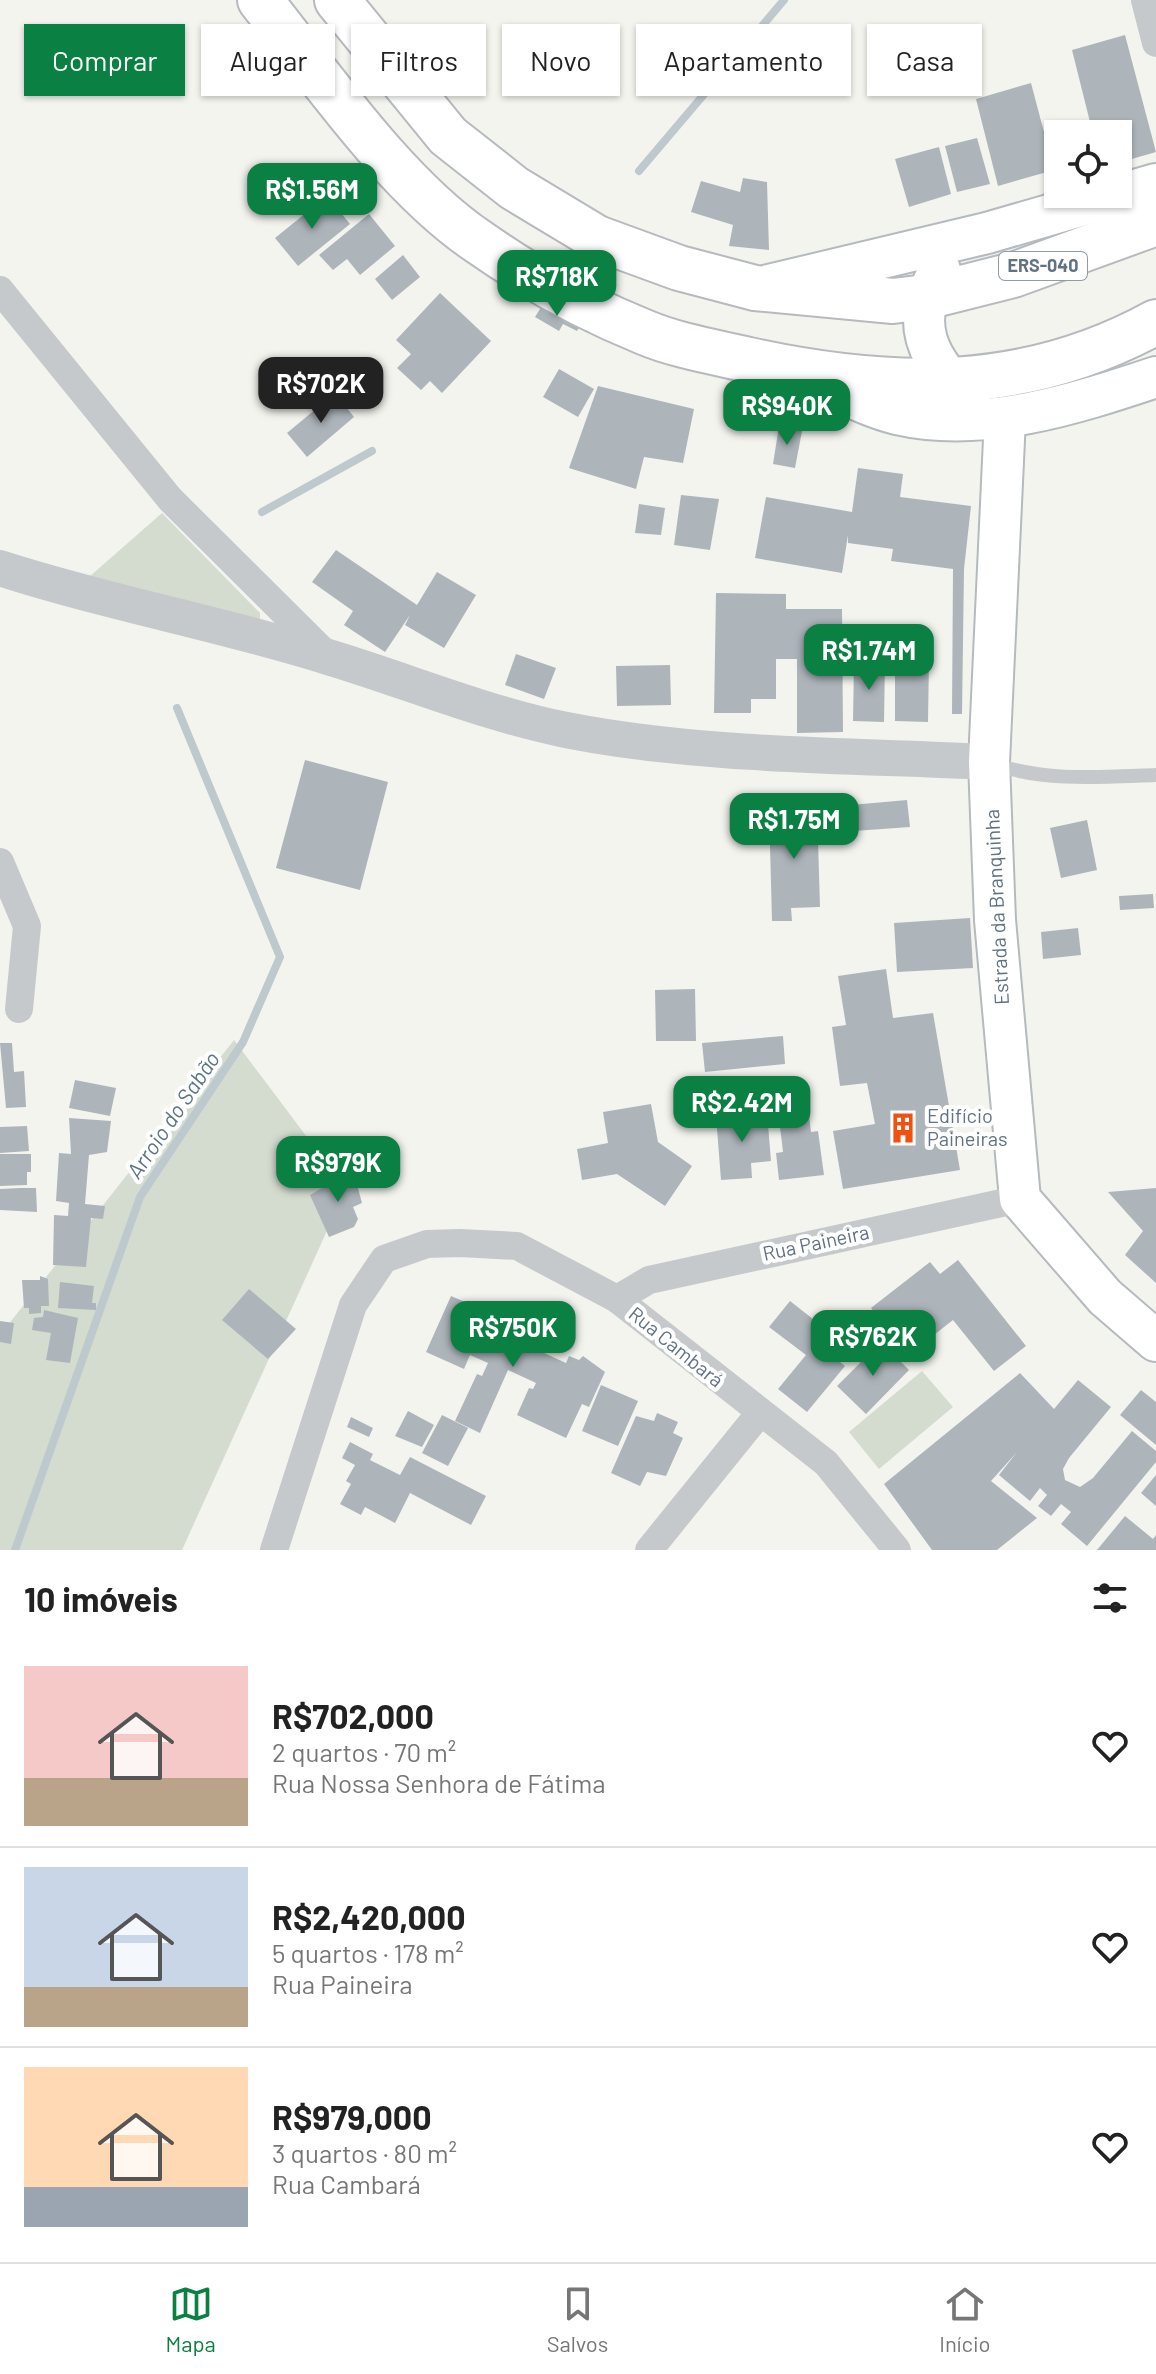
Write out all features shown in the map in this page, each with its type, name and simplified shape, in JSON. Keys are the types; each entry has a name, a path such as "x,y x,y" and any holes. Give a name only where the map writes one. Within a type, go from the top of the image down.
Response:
{"main road":[{"path":"260,0 408,180 477,241 573,298 645,333 790,369 896,383 949,380 1047,366 1134,334 1156,322"},
{"name":"ERS-040","path":"337,0 448,136 514,188 597,238 679,268 755,288 893,301 926,297 1053,263 1156,223"},
{"path":"755,288 987,233 1156,184"},
{"path":"987,233 942,267 926,297 925,335 933,359 949,380 972,399 1005,418"},
{"path":"790,369 895,413 949,419 1005,418 1156,377"},
{"name":"Estrada da Branquinha","path":"1005,418 989,762 995,920 1020,1199"},
{"path":"1020,1199 1105,1297 1156,1341"}],"street":[{"path":"1145,0 1156,43"},
{"path":"0,290 170,499 329,657"},
{"path":"0,568 63,589 329,657 444,699 565,730 675,745 989,762"},
{"path":"0,862 27,926 19,1009"},
{"name":"Rua Paineira","path":"617,1299 649,1280 1020,1199"},
{"name":"Rua Cambará","path":"274,1550 353,1305 384,1259 427,1244 517,1246 617,1299 759,1414 826,1463 897,1550"},
{"path":"649,1550 759,1414"}],"lane":[{"path":"989,762 1020,773 1076,778 1156,775"}],"shaded area":[{"path":"162,513 260,613 260,625 89,577"},
{"path":"234,1040 346,1189 182,1550 0,1550 0,1335"},
{"path":"922,1371 953,1407 879,1469 849,1432"}],"building":[{"path":"1125,35 1156,152 1132,159 1132,120 1090,120 1072,50"},
{"path":"1031,83 1044,132 1044,173 998,186 976,99"},
{"path":"977,138 990,184 957,192 945,146"},
{"path":"939,147 951,194 909,207 895,159"},
{"path":"743,178 767,182 769,250 729,246 733,225 691,212 701,181 740,192"},
{"path":"327,196 350,224 298,266 275,238"},
{"path":"369,214 395,246 360,275 347,259 333,270 319,255"},
{"path":"403,255 420,277 392,300 375,279"},
{"path":"440,293 491,341 442,393 430,381 421,390 397,368 411,354 396,340"},
{"path":"545,301 582,322 577,331 563,324 559,331 535,317"},
{"path":"559,369 594,389 578,417 543,397"},
{"path":"598,386 694,409 683,463 644,457 636,489 569,468"},
{"path":"335,393 354,417 307,457 287,433"},
{"path":"779,426 802,431 795,468 773,464"},
{"path":"858,468 903,474 900,497 971,506 964,569 962,714 952,714 953,569 891,561 893,549 848,543 848,535 842,573 755,558 766,497 852,512"},
{"path":"681,495 719,499 710,550 674,545"},
{"path":"639,504 665,508 661,535 635,533"},
{"path":"336,550 417,605 437,572 476,595 444,648 405,625 410,615 385,652 344,625 353,611 312,582"},
{"path":"716,593 786,594 786,609 842,609 843,732 797,733 797,659 776,659 776,699 751,699 751,713 714,713"},
{"path":"516,654 556,668 544,699 505,685"},
{"path":"895,660 929,661 928,722 895,721"},
{"path":"854,662 885,663 884,722 853,721"},
{"path":"670,665 671,705 617,706 616,666"},
{"path":"305,760 388,782 360,890 276,868"},
{"path":"907,800 910,827 854,831 851,805"},
{"path":"817,807 820,907 791,908 792,921 772,921 769,808"},
{"path":"1087,820 1097,870 1061,878 1050,828"},
{"path":"1153,894 1154,908 1120,910 1119,896"},
{"path":"970,918 973,968 897,972 894,923"},
{"path":"1078,928 1081,955 1043,959 1041,932"},
{"path":"886,969 893,1018 933,1013 960,1170 843,1189 833,1131 875,1124 867,1083 840,1086 832,1027 846,1025 838,976"},
{"path":"695,989 696,1041 656,1041 655,990"},
{"path":"783,1036 785,1064 705,1072 702,1043"},
{"path":"0,1043 12,1043 14,1072 24,1071 26,1107 6,1108"},
{"path":"75,1080 116,1088 110,1116 69,1108"},
{"path":"807,1098 811,1132 818,1131 824,1175 779,1180 776,1153 783,1152 777,1102"},
{"path":"651,1104 658,1142 692,1166 665,1206 617,1174 582,1180 577,1149 608,1143 603,1112"},
{"path":"767,1112 771,1161 751,1163 752,1178 721,1180 716,1116"},
{"path":"69,1118 111,1121 107,1152 89,1155 85,1204 105,1206 103,1219 91,1218 86,1267 53,1265 54,1215 68,1216 69,1203 56,1201 59,1153 71,1154"},
{"path":"27,1126 29,1151 0,1153 0,1127"},
{"path":"0,1154 31,1154 27,1185 0,1186"},
{"path":"353,1170 362,1203 353,1207 358,1219 354,1227 329,1237 310,1195"},
{"path":"36,1188 37,1212 0,1210 0,1189"},
{"path":"1156,1188 1156,1283 1125,1255 1143,1231 1108,1192"},
{"path":"958,1260 1026,1346 994,1371 953,1320 925,1342 906,1318 889,1331 871,1308 930,1262 940,1274"},
{"path":"40,1276 48,1279 49,1306 41,1306 41,1313 29,1314 29,1308 24,1308 22,1280 40,1280"},
{"path":"60,1282 94,1286 92,1303 96,1303 96,1310 58,1308"},
{"path":"249,1289 296,1329 268,1359 222,1320"},
{"path":"451,1296 477,1307 467,1329 479,1334 486,1319 498,1325 507,1306 531,1316 520,1342 566,1363 569,1356 579,1360 583,1356 605,1372 589,1407 582,1404 566,1438 517,1415 529,1388 533,1389 536,1383 508,1370 480,1433 455,1421 477,1374 482,1376 488,1363 470,1355 464,1369 426,1352"},
{"path":"790,1301 827,1330 816,1343 845,1366 807,1412 778,1389 806,1355 769,1327"},
{"path":"44,1310 78,1318 70,1363 46,1360 51,1333 32,1330 34,1318 43,1317"},
{"path":"0,1321 14,1323 11,1344 0,1342"},
{"path":"881,1342 909,1370 866,1414 837,1386"},
{"path":"1020,1373 1054,1409 1078,1380 1111,1407 1069,1458 1063,1469 1065,1480 1080,1487 1093,1478 1132,1431 1156,1451 1156,1462 1087,1546 1061,1524 1071,1512 1061,1504 1051,1516 1038,1506 1047,1495 1040,1488 1030,1501 999,1475 1017,1452 991,1481 1037,1518 997,1550 932,1550 884,1484"},
{"path":"601,1385 638,1401 618,1446 582,1431"},
{"path":"1141,1390 1156,1402 1156,1445 1120,1415"},
{"path":"408,1411 434,1425 422,1447 395,1436"},
{"path":"657,1413 678,1422 673,1433 683,1438 666,1476 647,1472 640,1486 611,1473 636,1416 654,1421"},
{"path":"442,1415 468,1428 448,1466 422,1453"},
{"path":"351,1417 373,1428 369,1437 347,1427"},
{"path":"350,1442 373,1454 370,1460 400,1475 410,1457 486,1496 471,1525 410,1493 395,1523 365,1507 361,1515 340,1504 351,1484 346,1481 355,1465 342,1458"},
{"path":"1156,1475 1156,1506 1141,1493"},
{"path":"1125,1516 1153,1539 1156,1535 1156,1550 1097,1550"}],"waterway":[{"path":"639,171 784,0"},
{"name":"Arroio do Sabão","path":"262,512 372,451"},
{"name":"Arroio do Sabão","path":"15,1550 140,1197 243,1042 280,957 177,708"}],"place":[{"name":"Edifício Paineiras","path":"903,1128"}]}
